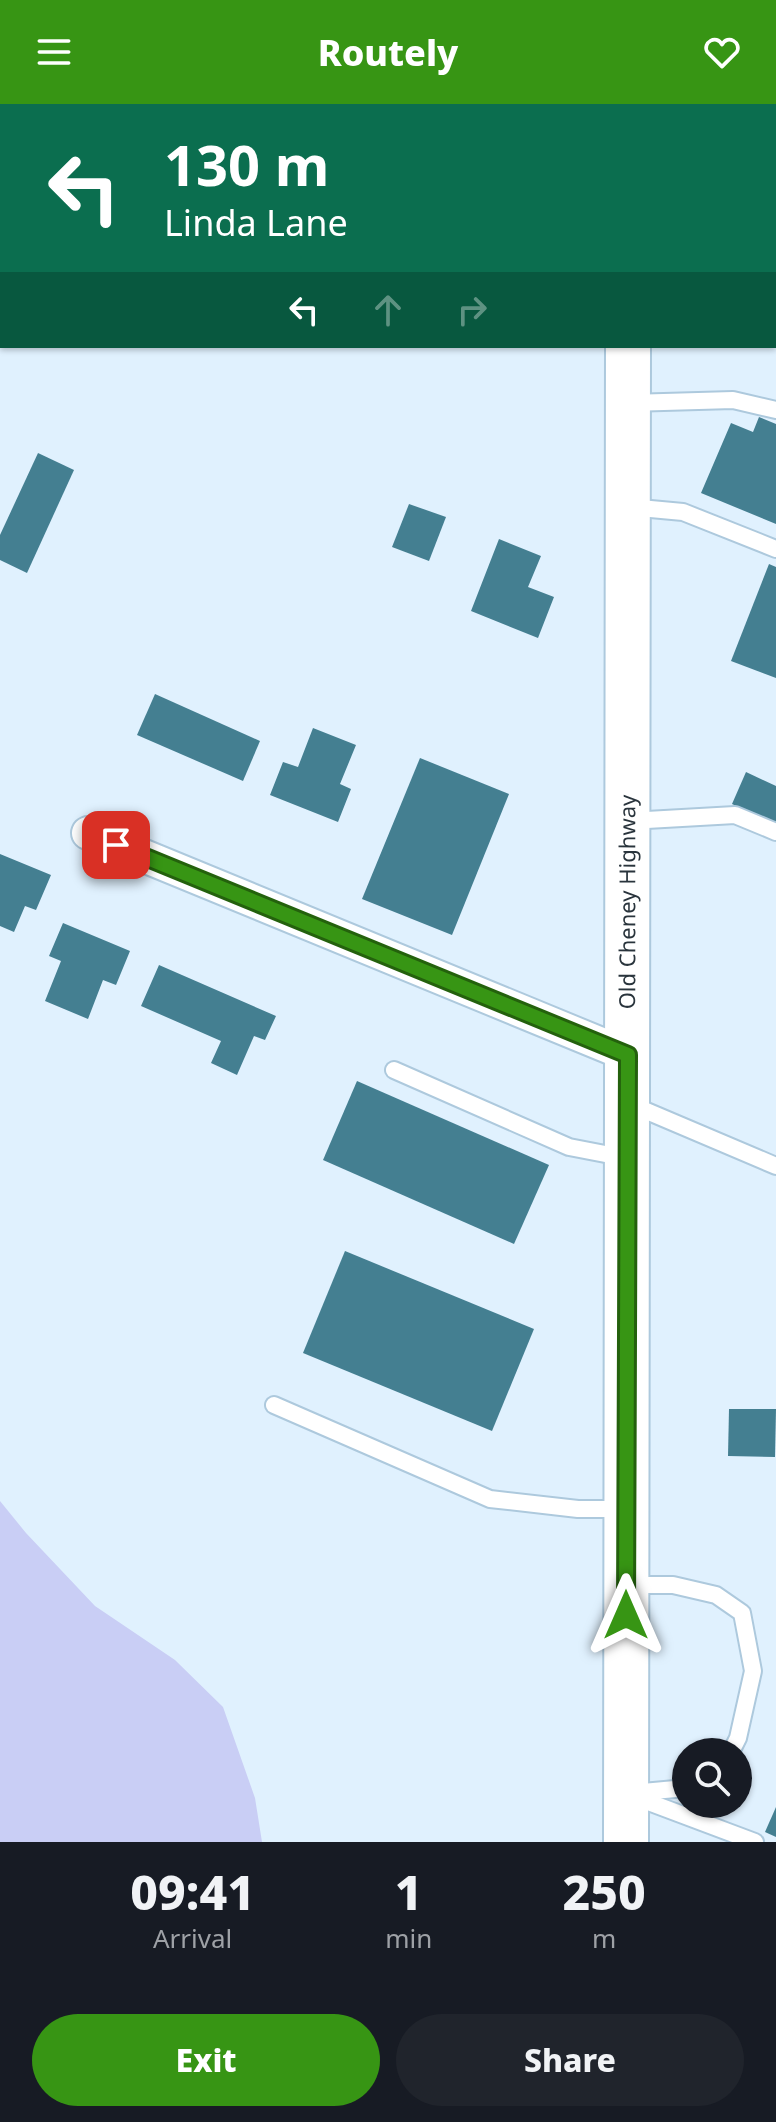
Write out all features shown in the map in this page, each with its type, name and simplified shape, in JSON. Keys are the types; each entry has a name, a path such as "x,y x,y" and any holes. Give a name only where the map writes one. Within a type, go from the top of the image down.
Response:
{"street":[{"name":"Old Cheney Highway","path":"626,1842 628,348"},
{"path":"88,833 628,1055"}],"lane":[{"path":"628,403 733,400 776,410"},
{"path":"628,507 683,512 776,549"},
{"path":"627,821 735,815 776,832"},
{"path":"394,1070 569,1147 627,1158"},
{"path":"628,1103 776,1166"},
{"path":"274,1405 490,1499 578,1509 627,1509"},
{"path":"626,1585 673,1585 716,1595 742,1613 753,1671 738,1738"},
{"path":"626,1794 672,1789"},
{"path":"626,1794 755,1842"}],"shaded area":[{"path":"0,1501 95,1606 175,1660 223,1707 255,1798 262,1842 0,1842"}],"building":[{"path":"759,417 776,424 776,524 701,493 731,423 753,432"},
{"path":"38,453 74,470 27,573 0,560 0,535"},
{"path":"409,504 446,517 429,561 392,547"},
{"path":"499,539 541,556 528,587 554,597 538,638 471,611"},
{"path":"769,564 776,567 776,678 731,661"},
{"path":"155,694 260,741 243,781 137,735"},
{"path":"313,728 356,745 340,784 351,789 338,822 270,795 283,762 298,767"},
{"path":"420,758 509,794 452,935 362,899"},
{"path":"746,772 776,786 776,825 732,804"},
{"path":"0,854 51,875 36,910 25,906 14,932 0,926"},
{"path":"63,923 130,951 116,985 103,980 88,1019 45,1001 61,961 49,956"},
{"path":"159,965 276,1016 265,1040 254,1036 237,1075 211,1063 221,1041 141,1006"},
{"path":"357,1081 549,1165 514,1244 323,1160"},
{"path":"345,1251 534,1329 492,1431 303,1353"},
{"path":"729,1409 776,1409 775,1457 728,1456"},
{"path":"776,1807 776,1837 765,1832"}],"route":[{"path":"116,845 628,1055 626,1615"}]}
